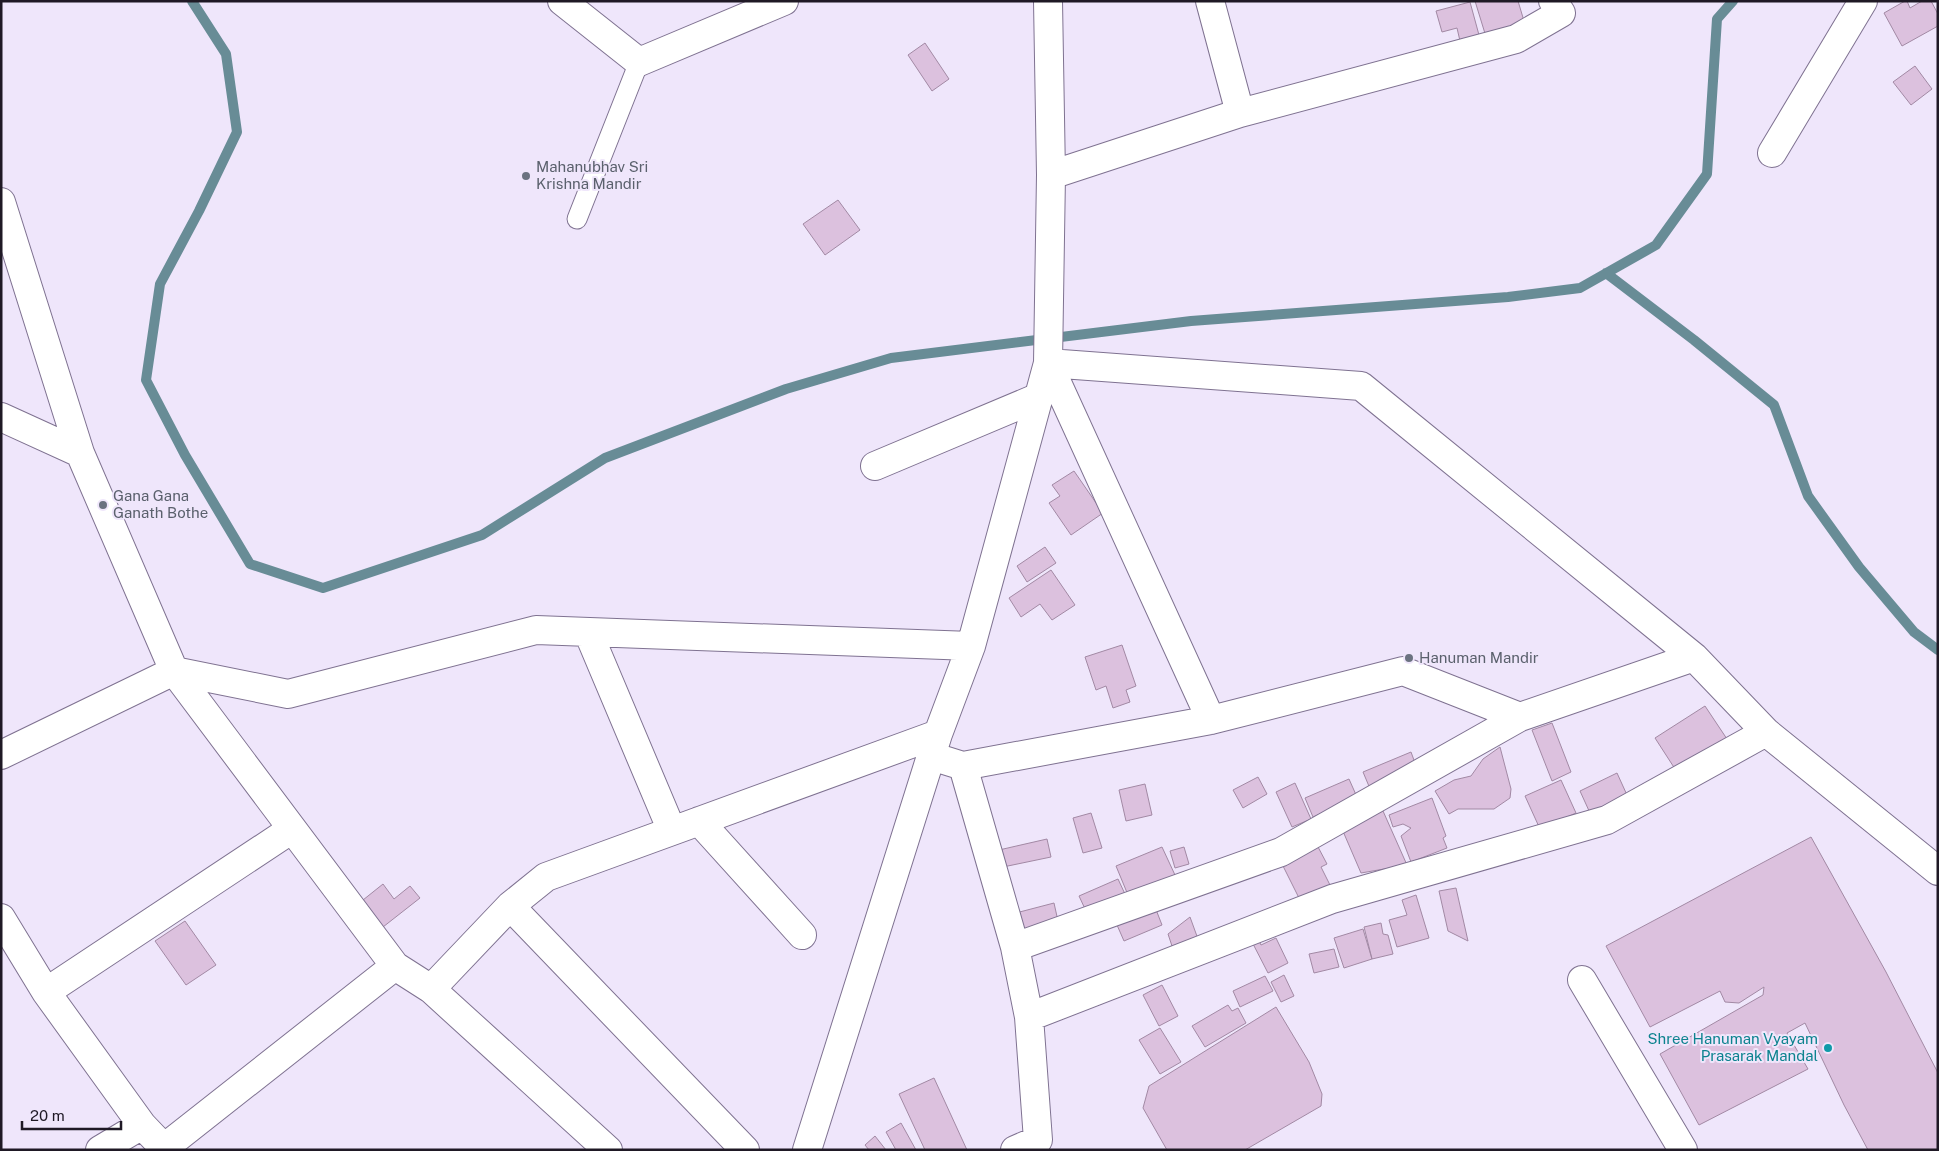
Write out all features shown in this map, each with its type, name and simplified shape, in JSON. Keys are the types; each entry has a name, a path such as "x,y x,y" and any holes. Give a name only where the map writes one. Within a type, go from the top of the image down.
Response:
{"street":[{"path":"562,1 639,62 784,1"},
{"path":"807,1150 934,745 971,646 1049,356 1051,175 1048,1"},
{"path":"1051,175 1240,113 1516,39 1561,13 1553,1"},
{"path":"1772,153 1863,1"},
{"path":"1211,2 1240,113"},
{"path":"1,202 80,453 174,671 395,966 431,989 608,1150"},
{"path":"1049,356 1361,386 1694,657 1766,732 1938,871"},
{"path":"1049,356 1211,720"},
{"path":"875,466 1039,397"},
{"path":"1,417 80,453"},
{"path":"1,755 174,671 288,694 536,630 971,646"},
{"path":"588,632 672,831"},
{"path":"1015,946 1281,852 1520,717 1694,657"},
{"path":"963,766 1211,720 1403,671 1520,717"},
{"path":"1029,1017 1332,898 1607,820 1766,732"},
{"path":"934,745 963,766 1015,946 1029,1017 1038,1140 1015,1150"},
{"path":"431,989 510,906 546,877 699,821 934,745"},
{"path":"699,821 802,935"},
{"path":"46,992 292,830"},
{"path":"510,906 745,1150"},
{"path":"1,918 46,992 142,1125 164,1148 395,966"},
{"path":"1582,980 1683,1150"},
{"path":"100,1150 142,1125"}],"lane":[{"path":"577,219 639,62"}],"building":[{"path":"1475,1 1518,1 1524,21 1487,40"},
{"path":"1907,1 1910,8 1922,1 1931,1 1938,14 1938,26 1902,46 1884,13"},
{"path":"1470,2 1479,35 1460,41 1457,28 1442,32 1436,11"},
{"path":"925,43 949,79 932,91 908,55"},
{"path":"1915,66 1932,89 1911,105 1893,82"},
{"path":"838,200 860,230 825,255 803,224"},
{"path":"1074,471 1103,513 1071,535 1049,503 1060,496 1052,485"},
{"path":"1045,547 1056,563 1027,582 1017,566"},
{"path":"1051,570 1075,605 1052,620 1040,604 1021,617 1009,598"},
{"path":"1122,645 1136,686 1126,690 1130,702 1113,708 1106,686 1096,690 1085,657"},
{"path":"1705,706 1727,739 1677,772 1655,738"},
{"path":"1552,723 1571,772 1552,781 1532,730"},
{"path":"1500,747 1511,789 1510,798 1494,809 1458,809 1449,814 1435,791 1454,780 1471,776 1483,759"},
{"path":"1411,752 1418,771 1371,791 1363,772"},
{"path":"1617,773 1627,795 1590,813 1580,791"},
{"path":"1258,777 1267,794 1243,808 1233,790"},
{"path":"1349,779 1357,797 1313,817 1305,798"},
{"path":"1561,780 1576,813 1540,829 1525,796"},
{"path":"1295,783 1311,819 1292,827 1276,792"},
{"path":"1145,784 1152,815 1126,821 1119,790"},
{"path":"1432,798 1446,836 1443,838 1447,848 1411,862 1401,836 1411,828 1403,824 1393,827 1389,815"},
{"path":"1383,811 1407,865 1361,873 1342,829"},
{"path":"1091,813 1102,848 1083,853 1073,818"},
{"path":"1811,837 1886,972 1938,1073 1938,1150 1868,1150 1844,1105 1805,1023 1787,1033 1808,1069 1699,1125 1660,1054 1763,995 1764,987 1739,1003 1725,1002 1720,991 1650,1027 1606,946"},
{"path":"1047,839 1051,857 1003,867 999,850"},
{"path":"1317,845 1327,864 1321,867 1330,885 1300,900 1279,858"},
{"path":"1162,847 1175,875 1128,895 1116,866"},
{"path":"1184,847 1189,864 1175,868 1170,851"},
{"path":"1118,879 1125,894 1086,911 1079,896"},
{"path":"383,884 394,899 410,886 420,898 383,927 363,900"},
{"path":"1456,888 1468,941 1448,931 1439,891"},
{"path":"1416,895 1429,938 1397,947 1389,920 1407,915 1402,900"},
{"path":"1054,903 1058,921 1016,932 1012,914"},
{"path":"1155,907 1162,925 1124,941 1117,925"},
{"path":"1190,917 1198,939 1173,949 1168,934"},
{"path":"185,921 216,965 186,985 155,941"},
{"path":"1381,923 1383,934 1388,935 1393,954 1372,959 1364,927"},
{"path":"1363,929 1372,959 1344,968 1334,938"},
{"path":"1257,937 1261,945 1276,938 1288,963 1268,973 1251,940"},
{"path":"1334,949 1339,967 1314,973 1309,954"},
{"path":"1284,975 1294,996 1281,1002 1271,982"},
{"path":"1265,976 1273,991 1240,1007 1233,991"},
{"path":"1162,985 1178,1016 1159,1026 1143,995"},
{"path":"1228,1005 1232,1011 1238,1008 1246,1023 1205,1047 1192,1026"},
{"path":"1276,1007 1309,1062 1322,1094 1321,1106 1245,1150 1167,1150 1143,1108 1149,1086"},
{"path":"1160,1028 1181,1062 1160,1074 1139,1040"},
{"path":"934,1078 967,1150 925,1150 899,1094"},
{"path":"901,1123 916,1150 896,1150 886,1132"},
{"path":"875,1136 886,1150 869,1150 865,1145"}],"waterway":[{"path":"192,1 226,54 237,132 199,211 160,284 146,380 185,455 250,564 323,588 482,535 605,458 786,389 891,358 1191,321 1508,297 1580,288 1656,245 1707,174 1717,19 1733,1"},
{"path":"1606,273 1694,340 1774,405 1808,496 1859,567 1914,632 1938,650"}],"place":[{"name":"Mahanubhav Sri Krishna Mandir","path":"526,176"},
{"name":"Gana Gana Ganath Bothe","path":"103,505"},
{"name":"Hanuman Mandir","path":"1409,658"},
{"name":"Shree Hanuman Vyayam Prasarak Mandal","path":"1828,1048"}]}
